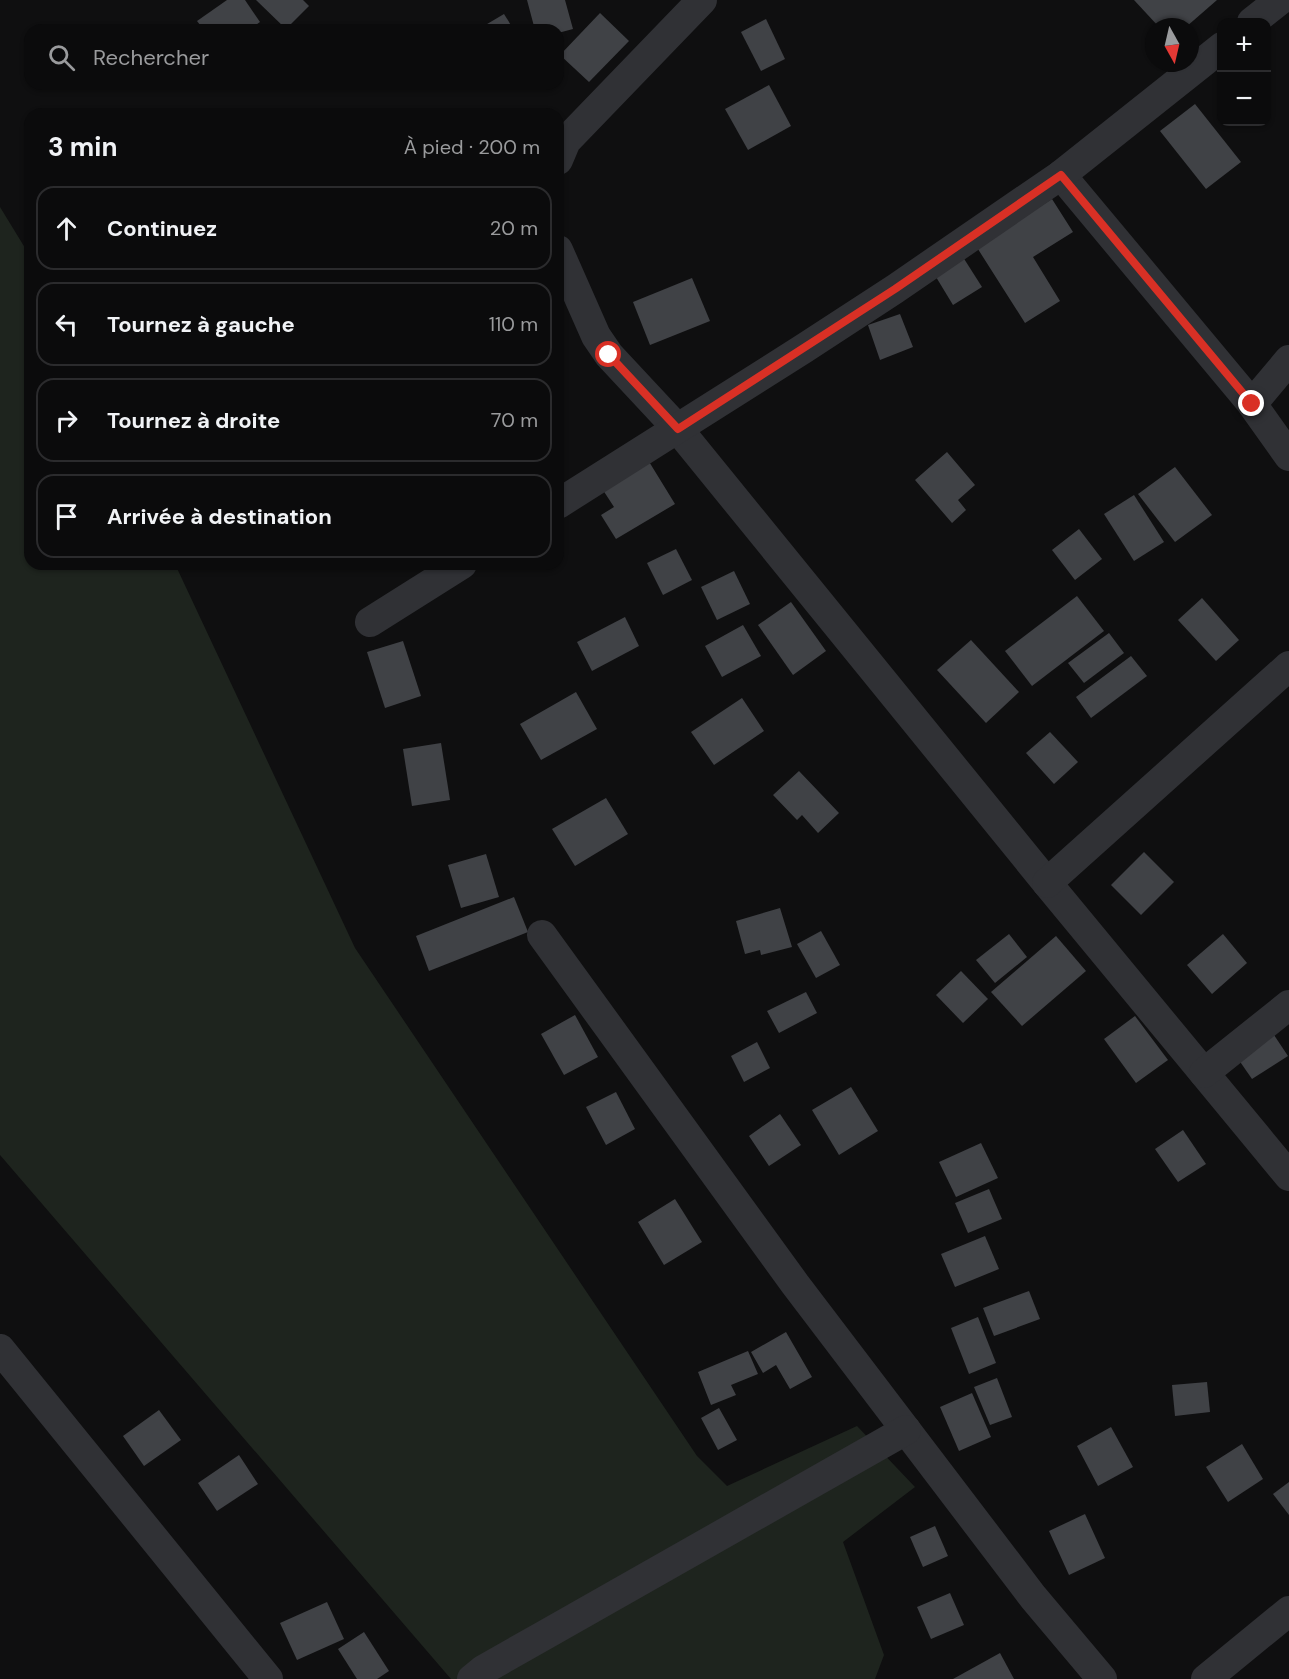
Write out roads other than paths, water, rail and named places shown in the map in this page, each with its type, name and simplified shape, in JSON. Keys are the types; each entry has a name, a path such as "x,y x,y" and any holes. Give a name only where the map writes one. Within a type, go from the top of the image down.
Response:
{"street":[{"path":"564,146 566,141 702,0"},
{"path":"1257,18 1280,0"},
{"path":"564,500 895,289 1061,175 1217,50"},
{"path":"1061,175 1252,404 1289,456"},
{"path":"564,264 596,336 609,355 678,429 1047,883 1289,1176"},
{"path":"1252,404 1289,360"},
{"path":"370,622 452,570"},
{"path":"1047,883 1289,666"},
{"path":"542,935 795,1284 1033,1597 1102,1679"},
{"path":"1204,1073 1289,1005"},
{"path":"0,1349 268,1679"},
{"path":"472,1679 483,1670 906,1430"},
{"path":"1206,1679 1289,1611"}]}
